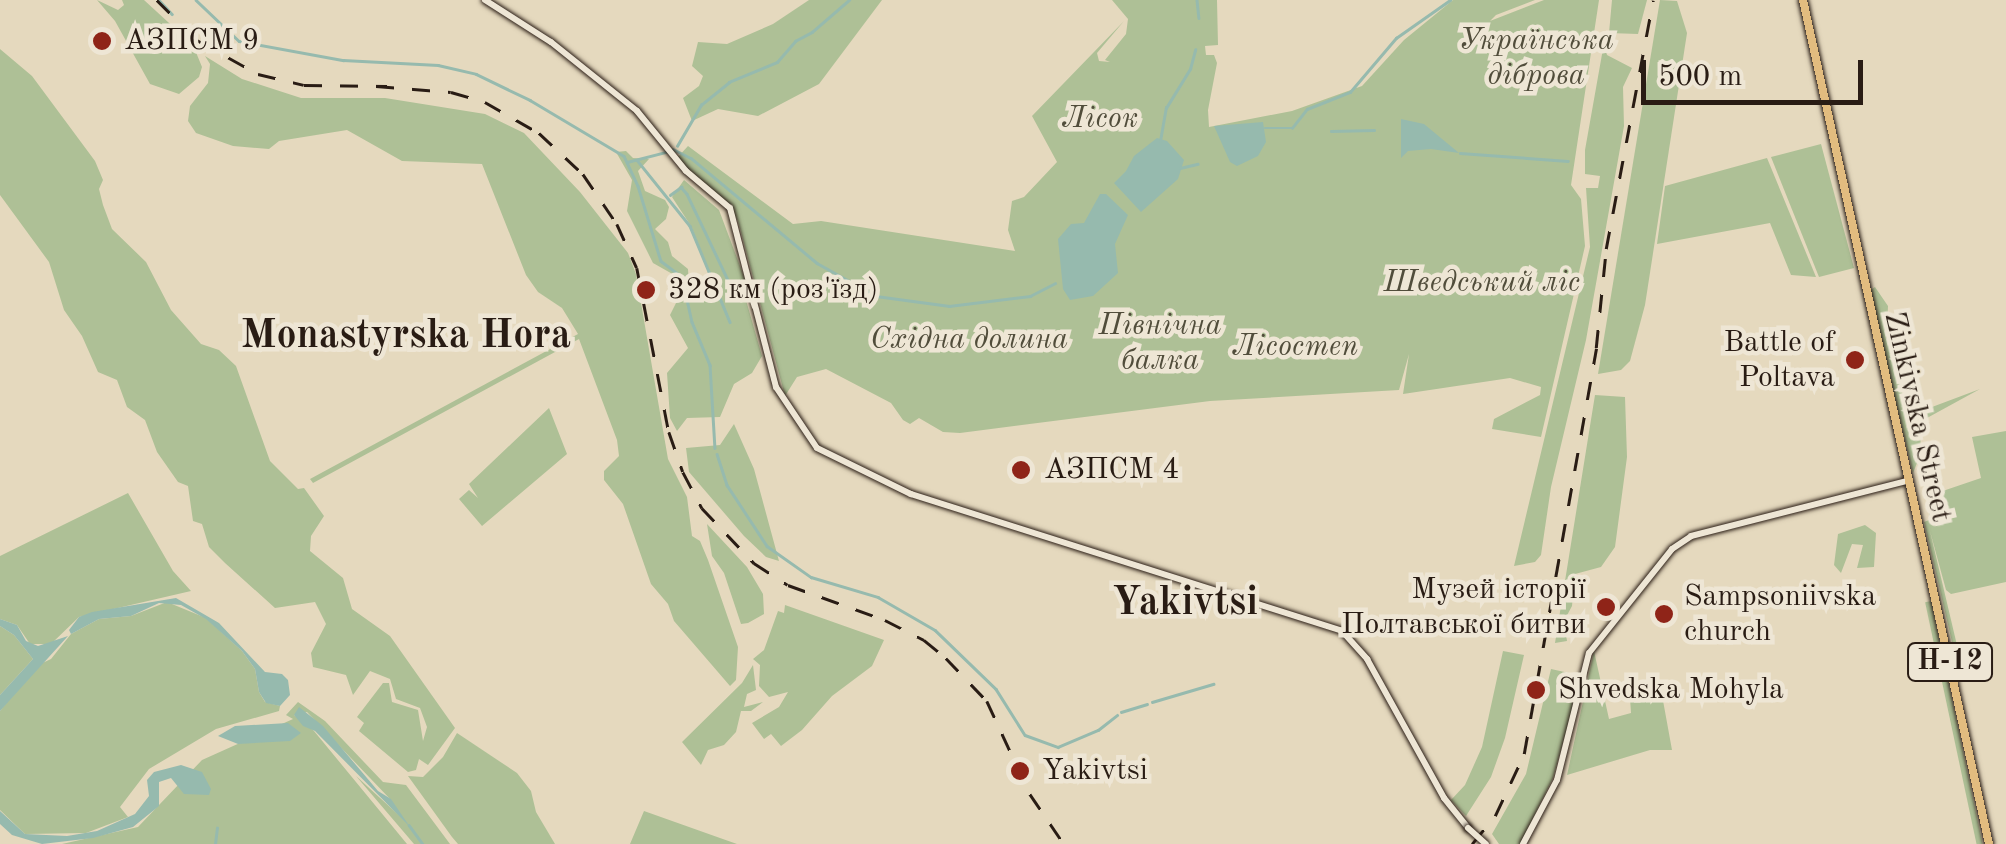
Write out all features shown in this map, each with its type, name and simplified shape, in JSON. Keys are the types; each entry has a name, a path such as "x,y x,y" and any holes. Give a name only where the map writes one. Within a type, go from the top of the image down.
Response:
{"main road":[{"name":"Zinkivska Street","path":"1802,0 1989,844"}],"street":[{"path":"486,0 550,42 637,111 686,171 730,208 782,400 810,443 863,474 1028,534 1348,635 1383,684 1454,814 1486,844"},
{"path":"1523,844 1558,780 1589,653 1682,540 1906,481"}],"green space":[{"path":"97,0 118,10 124,5 122,0 144,0 193,45 202,67 199,77 179,94 150,84 115,21"},
{"path":"809,0 882,0 819,84 758,116 718,109 692,121 683,98 699,86 703,76 692,66 698,42 727,44 773,24"},
{"path":"1112,0 1217,0 1218,45 1205,46 1206,55 1214,55 1217,63 1208,110 1209,127 1292,111 1362,86 1404,40 1453,0 1535,0 1490,21 1544,0 1599,0 1571,185 1581,199 1585,246 1541,437 1492,429 1494,419 1540,395 1541,387 1510,378 1403,394 1409,354 1399,390 1210,401 960,433 943,432 919,418 910,424 891,403 826,369 797,377 785,396 738,221 731,208 677,158 688,146 793,224 821,221 1015,251 1008,230 1012,201 1024,197 1057,162 1032,116 1124,21 1097,53 1099,61 1110,62 1105,60 1126,34 1128,19"},
{"path":"1612,0 1647,0 1638,34 1609,33"},
{"path":"1660,0 1677,1 1687,33 1645,305 1630,361 1621,370 1598,374"},
{"path":"1604,43 1607,55 1632,68 1623,87 1624,126 1586,340 1551,487 1541,555 1535,562 1514,566 1590,247 1586,188 1598,188 1600,176 1585,174 1585,150"},
{"path":"0,49 32,76 95,161 103,180 99,189 112,229 146,262 171,310 201,344 219,350 236,366 270,461 298,489 304,488 324,516 311,536 310,551 343,578 352,609 390,636 455,728 428,765 419,759 416,770 408,772 359,731 364,723 357,717 383,683 389,683 392,702 418,710 423,741 427,727 420,708 396,699 390,679 370,671 353,695 346,675 313,667 311,653 326,624 315,602 275,608 209,547 202,524 193,521 188,486 178,482 157,452 145,420 127,407 117,380 98,372 82,336 64,310 49,262 0,195"},
{"path":"205,56 242,79 301,98 385,98 485,114 524,133 580,192 628,253 636,274 668,459 687,497 692,536 700,541 708,560 738,647 736,680 730,686 674,621 668,604 651,584 623,504 604,480 604,471 619,456 617,440 579,339 313,483 310,479 578,334 562,308 538,292 526,275 482,164 402,161 347,130 279,141 269,149 233,146 196,133 188,121 190,106 208,83 210,64"},
{"path":"1821,144 1854,268 1819,277 1771,157"},
{"path":"626,151 633,158 649,159 638,171 645,191 665,200 669,207 666,219 655,229 668,242 672,256 688,269 689,284 701,293 718,292 691,226 672,197 684,180 719,210 746,282 730,285 746,300 762,356 752,373 734,384 720,417 687,418 677,431 670,418 667,373 688,348 670,315 680,295 676,276 653,263 627,211 632,180 616,152"},
{"path":"1767,158 1816,277 1791,275 1770,223 1657,244 1665,186"},
{"path":"1875,287 1888,306 1887,330 1908,416 1980,389 1927,418 1920,428 1921,453 1913,473 1869,291"},
{"path":"1595,395 1625,397 1627,457 1615,547 1601,567 1575,574 1572,606 1564,621 1567,641 1555,643"},
{"path":"549,408 567,454 482,526 459,499 469,490 478,498 469,484"},
{"path":"734,424 754,469 779,561 766,557 744,536 689,472 686,448 720,445"},
{"path":"2006,431 2006,582 1951,594 1946,590 1930,531 1964,675 1960,676 1924,522 1929,520 1931,495 1981,478 1972,437"},
{"path":"128,493 173,571 191,591 79,617 51,644 30,644 17,625 0,619 0,556"},
{"path":"707,524 747,567 763,594 764,614 748,623 741,624 724,573 712,556"},
{"path":"1865,525 1876,533 1874,567 1857,568 1863,545 1852,544 1841,573 1834,565 1838,534"},
{"path":"1931,601 1983,844 1977,844 1925,602"},
{"path":"167,602 206,618 242,651 255,669 265,702 280,706 279,711 216,729 149,769 120,807 128,817 86,833 25,834 0,810 0,711 36,666 51,659 71,634 99,619 131,616"},
{"path":"785,605 884,640 872,666 832,696 802,730 781,746 771,734 764,739 752,723 779,707 788,692 769,697 759,686 760,665 753,659 764,650 778,611 784,613"},
{"path":"0,626 14,635 33,659 0,695"},
{"path":"1503,651 1524,655 1505,738 1491,777 1466,816 1451,800 1465,785 1482,747"},
{"path":"1594,651 1609,719 1631,713 1630,698 1660,684 1672,750 1650,750 1567,775"},
{"path":"753,665 756,690 747,694 744,707 763,702 751,711 741,711 736,732 724,745 708,750 701,765 682,742 742,683"},
{"path":"1551,669 1569,673 1573,707 1553,778 1520,844 1499,844 1492,834 1526,774"},
{"path":"298,702 325,721 383,782 406,785 450,844 414,844 356,776 402,818 391,800 307,712 294,715 314,731 407,844 62,844 138,827 202,760 293,719 286,715"},
{"path":"457,733 517,773 531,791 536,812 555,844 458,844 408,776 423,777 443,757"},
{"path":"644,811 720,838 737,844 630,844"}],"water":[{"path":"1401,119 1424,124 1459,153 1431,149 1408,151 1401,158"},
{"path":"1263,122 1266,142 1258,156 1237,166 1230,162 1214,126"},
{"path":"1157,138 1167,141 1184,160 1178,179 1141,212 1114,183 1134,156"},
{"path":"1100,194 1106,194 1128,215 1115,244 1118,273 1093,296 1070,300 1063,289 1058,239 1071,224 1084,223"},
{"path":"176,598 219,623 265,672 282,674 288,680 290,695 280,706 266,703 259,692 255,669 242,651 206,619 181,605 159,603 131,616 99,619 71,634 69,630 79,617 92,612"},
{"path":"0,619 17,625 26,641 38,646 68,636 0,711 0,695 33,659 14,635 0,626"},
{"path":"299,707 323,726 378,791 391,799 410,827 315,731 303,726 294,715"},
{"path":"288,723 301,733 290,741 238,744 218,736 235,726"},
{"path":"181,765 202,772 211,789 209,795 184,794 171,778 159,782 159,806 133,827 93,838 42,844 12,835 0,824 0,811 25,834 67,836 97,831 135,814 149,796 147,780 154,772"}],"waterway":[{"path":"159,0 172,14"},
{"path":"196,0 239,41 343,60 438,65 476,74 530,100 624,156 638,186 661,261 682,277 692,322 710,365 715,448"},
{"path":"677,146 701,105 729,82 777,62 795,41 812,32 849,0"},
{"path":"1197,0 1199,18"},
{"path":"1265,128 1292,128 1307,109 1350,92 1396,38 1450,0"},
{"path":"1160,141 1166,108 1190,69 1195,50"},
{"path":"1331,131 1374,130"},
{"path":"673,149 691,158 817,263 876,296 949,306 1030,296 1055,283"},
{"path":"627,162 666,152"},
{"path":"1460,153 1568,161"},
{"path":"637,160 690,226 730,322"},
{"path":"1180,168 1198,164"},
{"path":"670,195 681,187 687,194 730,284 745,297"},
{"path":"717,454 727,485 767,546 811,577 878,597 935,630 996,689 1025,735 1058,747 1098,730 1117,715"},
{"path":"1152,702 1213,684"},
{"path":"1121,712 1147,704"},
{"path":"409,825 423,844"},
{"path":"215,844 217,828"}],"railway":[{"path":"157,0 197,40 258,74 304,85 387,86"},
{"path":"1472,844 1495,816 1524,754 1596,348 1606,249 1653,0"},
{"path":"376,86 451,92 485,102 539,133 583,174 617,224 637,268 669,432 683,472 702,508 754,563 788,585 885,620 924,640 946,658 987,701 1030,794 1064,844"}],"place":[{"name":"АЗПСМ 9","path":"102,41"},
{"name":"328 км (роз'їзд)","path":"646,290"},
{"name":"Battle of Poltava","path":"1855,360"},
{"name":"АЗПСМ 4","path":"1021,470"},
{"name":"Музей історії Полтавської битви","path":"1606,607"},
{"name":"Sampsoniivska church","path":"1664,614"},
{"name":"Shvedska Mohyla","path":"1536,690"},
{"name":"Yakivtsi","path":"1020,771"}],"district":[{"name":"Monastyrska Hora","path":"406,337"},
{"name":"Yakivtsi","path":"1185,604"}],"park label":[{"name":"Українська діброва","path":"1536,58"},
{"name":"Лісок","path":"1100,119"},
{"name":"Шведський ліс","path":"1482,283"},
{"name":"Східна долина","path":"969,340"},
{"name":"Північна балка","path":"1160,343"},
{"name":"Лісостеп","path":"1295,347"}]}
